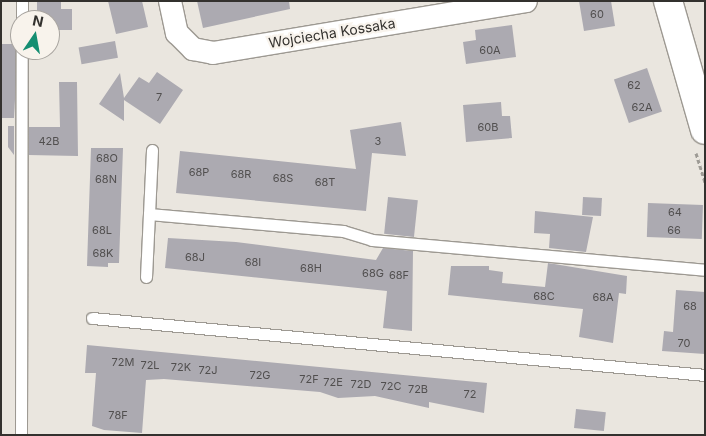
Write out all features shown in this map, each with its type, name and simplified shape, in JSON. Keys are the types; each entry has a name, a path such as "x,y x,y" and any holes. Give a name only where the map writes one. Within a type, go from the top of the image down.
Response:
{"street":[{"name":"Wojciecha Kossaka","path":"170,1 177,32 193,49 213,53 526,1"},
{"path":"668,1 705,130"}],"lane":[{"path":"21,435 22,60"},
{"path":"146,277 152,150"},
{"path":"149,214 343,231 382,241 705,270"},
{"path":"92,318 705,375"}],"building":[{"path":"37,1 61,1 61,9 72,9 72,30 60,30 60,10 37,10"},
{"path":"108,1 142,1 148,27 116,34"},
{"path":"197,1 289,1 290,9 203,28"},
{"path":"579,1 611,1 615,26 584,31"},
{"path":"512,25 516,57 466,64 463,42 476,40 475,30"},
{"path":"115,41 118,58 82,64 79,47"},
{"path":"1,44 10,44 10,60 17,60 14,118 1,118"},
{"path":"647,68 662,111 629,123 614,79"},
{"path":"157,72 183,90 160,124 124,100 124,121 99,104 120,73 124,98 139,77 149,83"},
{"path":"59,82 77,82 78,156 29,155 29,127 60,127"},
{"path":"501,102 502,116 510,116 512,138 466,142 463,105"},
{"path":"401,122 406,156 372,153 366,211 176,193 180,151 356,169 350,130"},
{"path":"8,126 14,126 14,155 8,147"},
{"path":"91,148 123,148 119,263 108,263 108,267 87,266"},
{"path":"388,197 418,200 414,237 384,234"},
{"path":"583,197 602,198 601,216 582,215"},
{"path":"648,203 703,205 702,239 647,237"},
{"path":"535,211 593,217 586,252 549,248 550,234 534,233"},
{"path":"168,238 236,242 376,260 383,248 413,251 412,331 383,328 387,291 165,268"},
{"path":"548,263 627,276 626,294 619,293 613,343 579,337 583,309 448,295 451,266 489,266 489,270 503,272 502,283 545,287"},
{"path":"676,290 705,292 705,354 662,351 664,331 673,332"},
{"path":"87,345 487,383 484,413 429,402 429,408 375,396 338,398 320,392 164,379 146,380 142,433 104,430 92,426 96,373 85,373"},
{"path":"576,409 606,412 604,431 574,428"}]}
